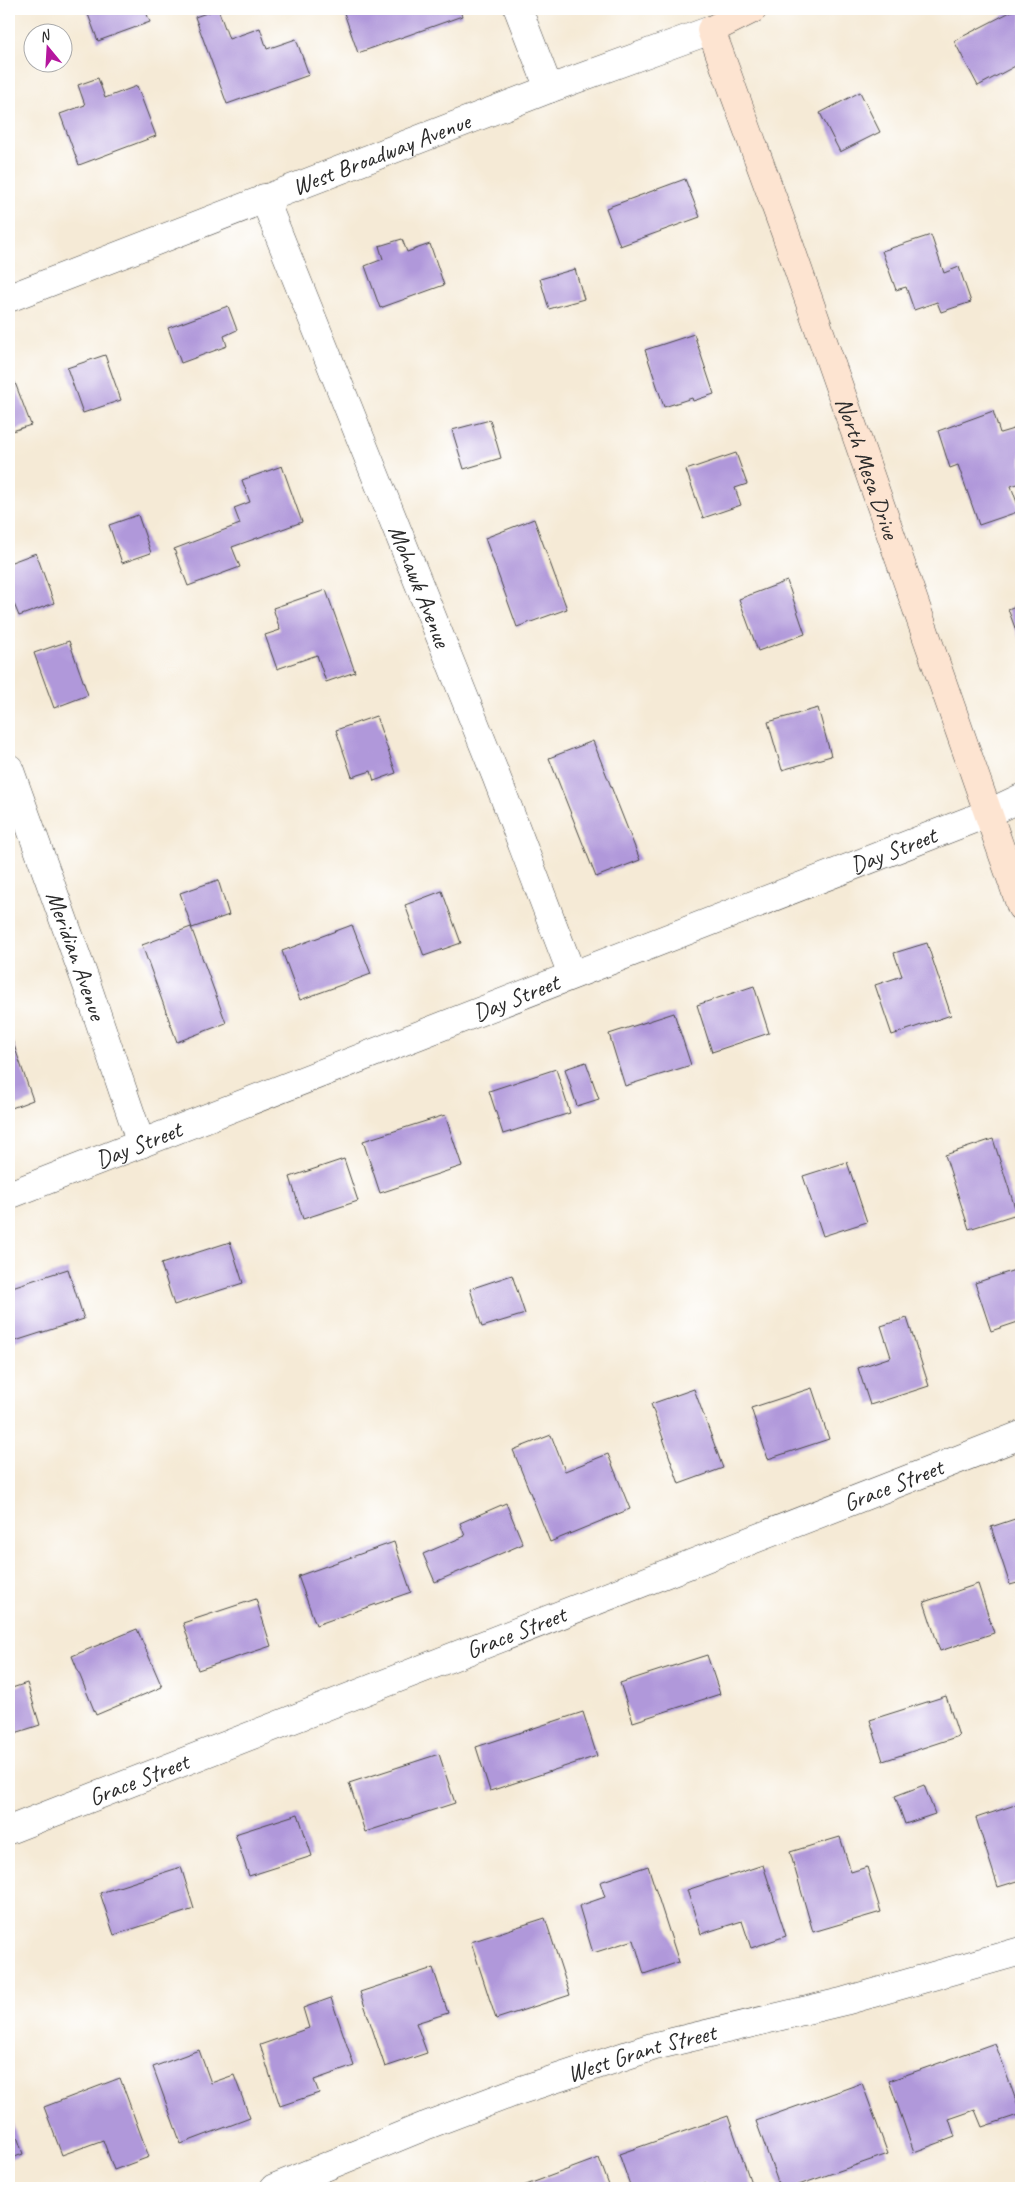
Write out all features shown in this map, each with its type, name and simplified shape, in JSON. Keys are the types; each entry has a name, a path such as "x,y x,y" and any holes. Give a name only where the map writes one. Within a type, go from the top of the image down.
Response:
{"main road":[{"name":"West Broadway Avenue","path":"711,30 753,9"},
{"name":"North Mesa Drive","path":"711,30 785,232 1021,906"}],"street":[{"path":"518,9 549,89"},
{"name":"West Broadway Avenue","path":"9,298 549,89 711,30"},
{"name":"Mohawk Avenue","path":"264,198 496,776 572,975"},
{"name":"Meridian Avenue","path":"9,768 88,988 141,1144"},
{"name":"Day Street","path":"9,1195 989,813 1021,798"},
{"name":"Grace Street","path":"9,1830 1021,1434"},
{"name":"West Grant Street","path":"274,2188 424,2126 506,2096 655,2046 845,2001 1021,1950"}],"building":[{"path":"86,9 145,9 150,22 98,41"},
{"path":"218,9 229,39 260,28 267,49 296,39 309,75 227,104 195,17"},
{"path":"357,9 459,9 462,16 358,53 344,13"},
{"path":"1016,9 1021,9 1021,63 978,86 954,41"},
{"path":"98,78 105,98 137,86 156,136 79,165 60,114 85,105 78,85"},
{"path":"860,92 880,132 840,152 820,113"},
{"path":"685,179 700,217 620,246 606,208"},
{"path":"931,235 944,273 959,267 971,302 941,312 937,302 914,310 906,287 896,290 882,251"},
{"path":"402,239 407,252 430,244 444,285 380,308 365,266 383,259 379,246"},
{"path":"575,269 584,299 549,309 540,279"},
{"path":"228,306 237,330 224,336 227,346 181,363 168,328"},
{"path":"694,334 714,394 693,401 692,398 664,407 645,350"},
{"path":"105,355 121,400 83,413 67,368"},
{"path":"14,380 31,425 9,432 9,382"},
{"path":"993,411 1000,433 1020,427 1021,483 1011,486 1020,511 979,525 958,465 950,468 938,431"},
{"path":"490,420 501,458 464,469 452,430"},
{"path":"736,453 747,484 735,488 741,505 703,518 686,470"},
{"path":"282,466 302,522 232,547 240,567 188,586 174,549 240,524 234,508 250,502 242,480"},
{"path":"138,515 151,553 122,563 109,525"},
{"path":"534,519 567,609 517,627 485,538"},
{"path":"36,553 54,603 19,616 12,599 9,601 9,563"},
{"path":"787,581 805,634 758,651 739,599"},
{"path":"326,590 355,672 326,682 317,655 277,669 265,635 280,630 273,608"},
{"path":"1021,604 1021,644 1008,609"},
{"path":"69,641 88,695 54,708 34,653"},
{"path":"818,708 831,756 782,770 768,722"},
{"path":"376,716 396,773 374,781 371,771 352,777 336,730"},
{"path":"593,741 640,860 596,877 549,758"},
{"path":"218,880 229,915 192,928 180,893"},
{"path":"442,891 461,943 424,956 405,905"},
{"path":"352,925 371,974 300,1000 282,951"},
{"path":"191,927 226,1023 177,1042 142,945"},
{"path":"927,943 951,1015 892,1035 875,985 902,976 894,953"},
{"path":"754,986 769,1033 712,1052 697,1005"},
{"path":"674,1013 691,1065 625,1086 609,1034"},
{"path":"9,1031 33,1100 9,1109"},
{"path":"586,1062 599,1099 577,1106 565,1069"},
{"path":"556,1069 570,1113 503,1134 489,1091"},
{"path":"445,1115 462,1166 380,1193 363,1141"},
{"path":"993,1139 1017,1214 969,1229 945,1155"},
{"path":"344,1159 358,1201 303,1219 290,1177"},
{"path":"847,1162 867,1222 823,1236 803,1176"},
{"path":"230,1242 243,1283 174,1305 161,1264"},
{"path":"1021,1268 1021,1321 991,1331 975,1283"},
{"path":"68,1269 84,1319 9,1343 9,1288"},
{"path":"512,1275 525,1314 482,1327 470,1289"},
{"path":"907,1318 929,1386 870,1405 858,1368 891,1357 881,1326"},
{"path":"812,1388 829,1439 768,1459 751,1408"},
{"path":"694,1389 723,1468 679,1484 651,1404"},
{"path":"551,1435 565,1471 608,1454 630,1509 550,1542 513,1450"},
{"path":"506,1503 523,1544 435,1582 423,1554 465,1536 460,1523"},
{"path":"1021,1517 1021,1582 1010,1585 991,1527"},
{"path":"394,1542 411,1592 316,1625 298,1576"},
{"path":"978,1584 994,1633 940,1651 924,1602"},
{"path":"256,1599 271,1646 198,1670 183,1623"},
{"path":"137,1629 162,1687 96,1715 72,1656"},
{"path":"707,1655 720,1694 633,1722 620,1683"},
{"path":"27,1683 40,1725 9,1735 9,1689"},
{"path":"946,1696 959,1736 883,1761 870,1720"},
{"path":"583,1712 597,1756 490,1791 476,1747"},
{"path":"439,1754 455,1803 365,1832 349,1783"},
{"path":"924,1785 935,1814 905,1824 895,1796"},
{"path":"1021,1803 1021,1857 1018,1859 1021,1880 998,1887 976,1818"},
{"path":"298,1814 312,1856 249,1876 235,1834"},
{"path":"840,1837 851,1872 867,1867 881,1912 813,1932 790,1852"},
{"path":"763,1865 786,1936 751,1948 742,1921 701,1934 687,1890"},
{"path":"648,1866 679,1962 644,1974 634,1940 593,1953 579,1906 605,1897 600,1882"},
{"path":"181,1867 194,1909 114,1935 100,1893"},
{"path":"545,1918 570,1995 496,2019 471,1942"},
{"path":"433,1968 448,2013 416,2023 427,2053 385,2067 360,1992"},
{"path":"331,1998 354,2066 314,2080 319,2093 280,2106 260,2045 309,2028 303,2008"},
{"path":"995,2043 1021,2114 982,2127 975,2110 949,2119 955,2137 914,2152 889,2081"},
{"path":"199,2050 211,2083 234,2075 250,2118 181,2144 153,2067"},
{"path":"120,2078 149,2157 114,2170 103,2140 62,2155 44,2107"},
{"path":"862,2083 888,2154 790,2188 780,2188 756,2121"},
{"path":"9,2113 23,2154 9,2159"},
{"path":"728,2116 752,2186 745,2188 707,2188 705,2183 689,2188 631,2188 619,2154"},
{"path":"599,2158 610,2188 518,2188"}]}
